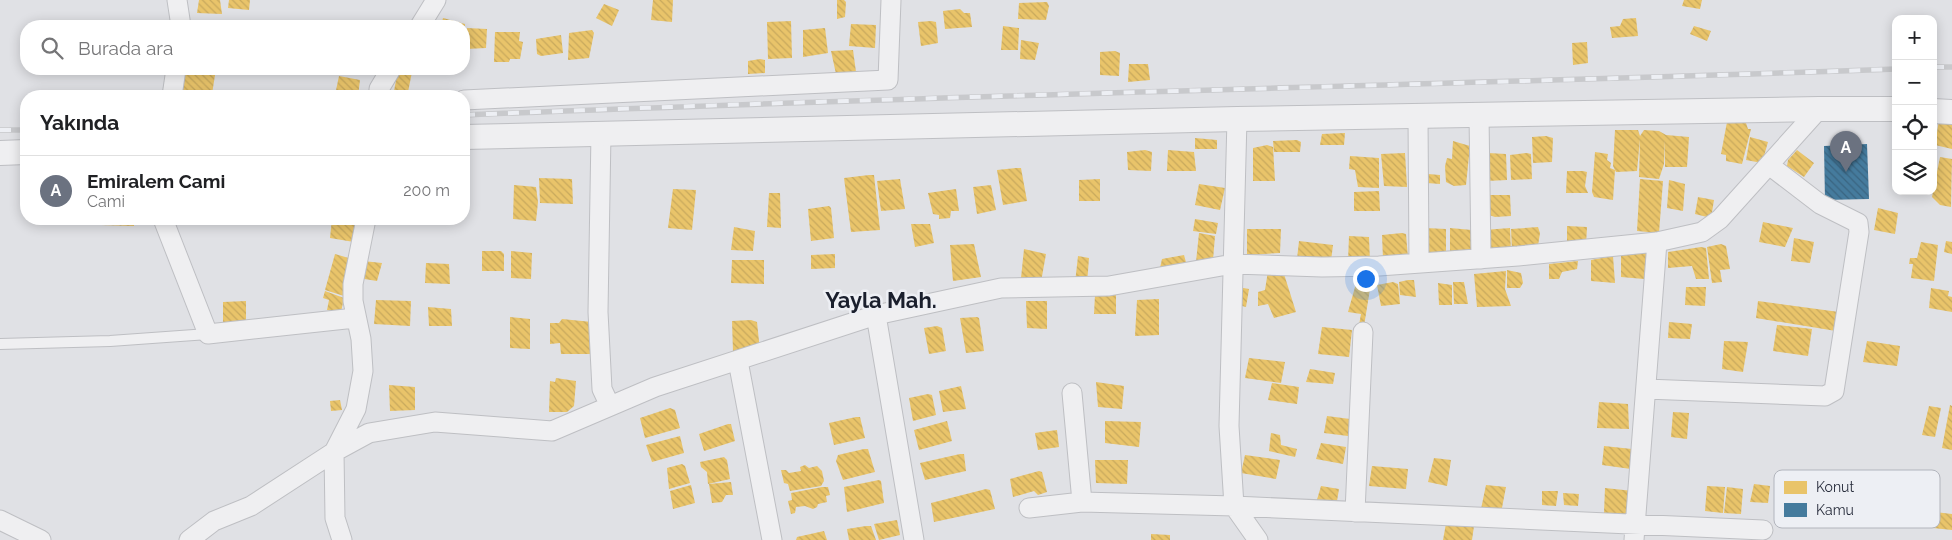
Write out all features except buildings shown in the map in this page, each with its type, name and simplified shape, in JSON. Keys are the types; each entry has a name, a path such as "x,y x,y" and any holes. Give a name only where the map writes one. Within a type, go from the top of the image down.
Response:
{"street":[{"path":"177,0 180,20"},
{"path":"424,20 436,0"},
{"path":"470,100 888,80 892,0"},
{"path":"173,90 175,75"},
{"path":"380,90 388,75"},
{"path":"189,540 214,521 251,506 334,452 369,433 435,422 552,431 655,388 876,315 1000,288 1109,286 1233,264 1322,267 1481,259 1657,242 1702,232 1720,219 1819,109"},
{"path":"470,137 1237,119 1892,109"},
{"path":"1937,111 1952,112"},
{"path":"1480,115 1481,259"},
{"path":"1418,116 1419,263"},
{"path":"1237,119 1229,426 1234,506 1258,540"},
{"path":"601,133 598,312 602,389 610,406"},
{"path":"0,153 20,152"},
{"path":"1646,389 1825,396 1834,391 1859,232 1858,223 1820,204 1769,165"},
{"path":"165,225 208,334 355,318"},
{"path":"342,540 335,518 334,452 356,409 363,371 361,340 353,301 353,284 365,225"},
{"path":"1635,532 1657,242"},
{"path":"876,315 914,540"},
{"path":"1355,512 1363,332"},
{"path":"738,361 772,540"},
{"path":"1072,393 1082,502"},
{"path":"1028,508 1082,502 1234,506 1355,512 1635,532 1763,530"},
{"path":"0,520 41,540"}],"lane":[{"path":"0,344 110,341 208,334"}],"railway":[{"path":"1937,67 1952,67"},
{"path":"470,115 1892,69"},
{"path":"0,130 20,130"}],"place":[{"name":"Emiralem Cami","path":"1846,172"}],"district":[{"name":"Yayla Mah.","path":"881,300"}]}
